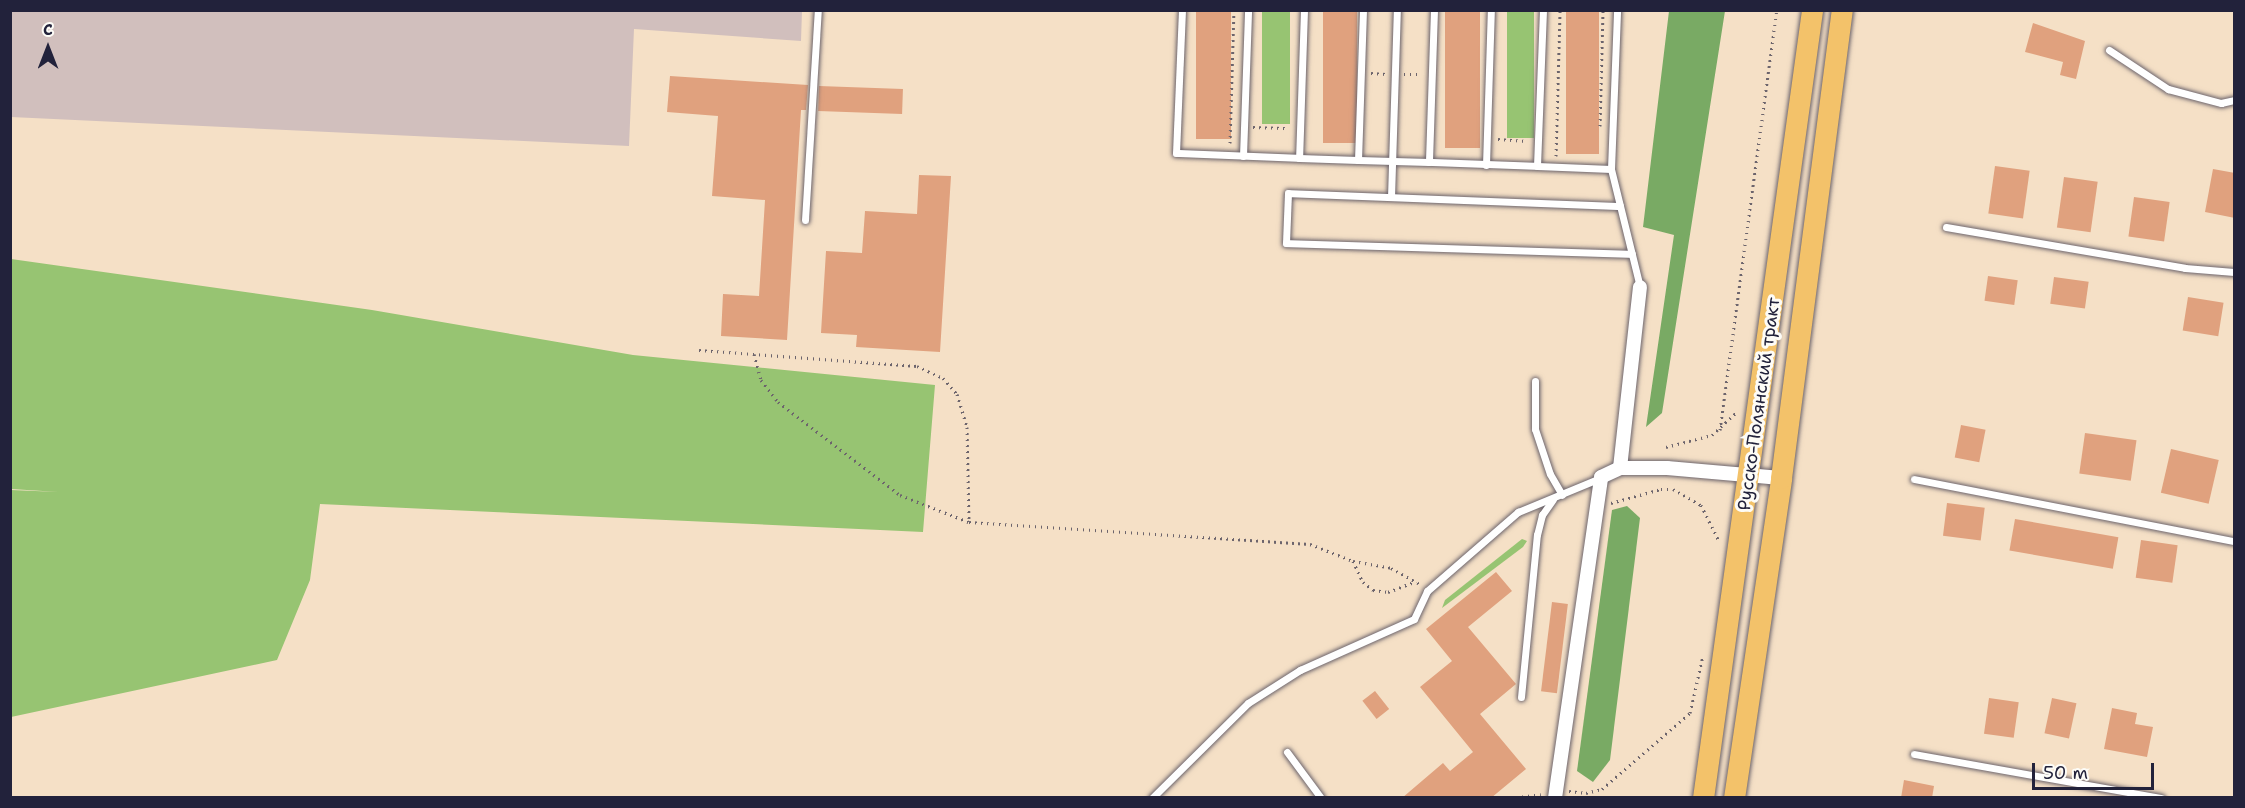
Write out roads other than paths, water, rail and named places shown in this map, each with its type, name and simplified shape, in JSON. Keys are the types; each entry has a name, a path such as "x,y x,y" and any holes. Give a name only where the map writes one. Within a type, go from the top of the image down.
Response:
{"main road":[{"name":"Русско-Полянский тракт","path":"1703,798 1750,474 1812,10"},
{"name":"Русско-Полянский тракт","path":"1734,798 1781,478 1842,10"}],"street":[{"path":"1620,468 1640,287"},
{"path":"1556,795 1601,477 1620,468 1750,474 1781,478"}],"lane":[{"path":"805,220 818,10"},
{"path":"1182,10 1176,153 1611,169"},
{"path":"1243,156 1248,10"},
{"path":"1299,158 1304,10"},
{"path":"1358,160 1363,10"},
{"path":"1391,197 1397,10"},
{"path":"1429,162 1434,10"},
{"path":"1485,165 1491,10"},
{"path":"1537,166 1543,10"},
{"path":"1617,10 1611,169 1640,287"},
{"path":"2109,50 2168,89 2221,103 2235,100"},
{"path":"1620,206 1288,193 1286,243 1632,254"},
{"path":"1946,227 2185,268 2235,272"},
{"path":"1535,381 1534,429 1550,474 1562,495"},
{"path":"1152,798 1248,703 1300,670 1414,619 1427,591 1518,512 1601,477"},
{"path":"1914,479 2235,541"},
{"path":"1521,697 1537,535 1553,499"},
{"path":"1287,752 1321,798"},
{"path":"1914,754 2161,798"}]}
